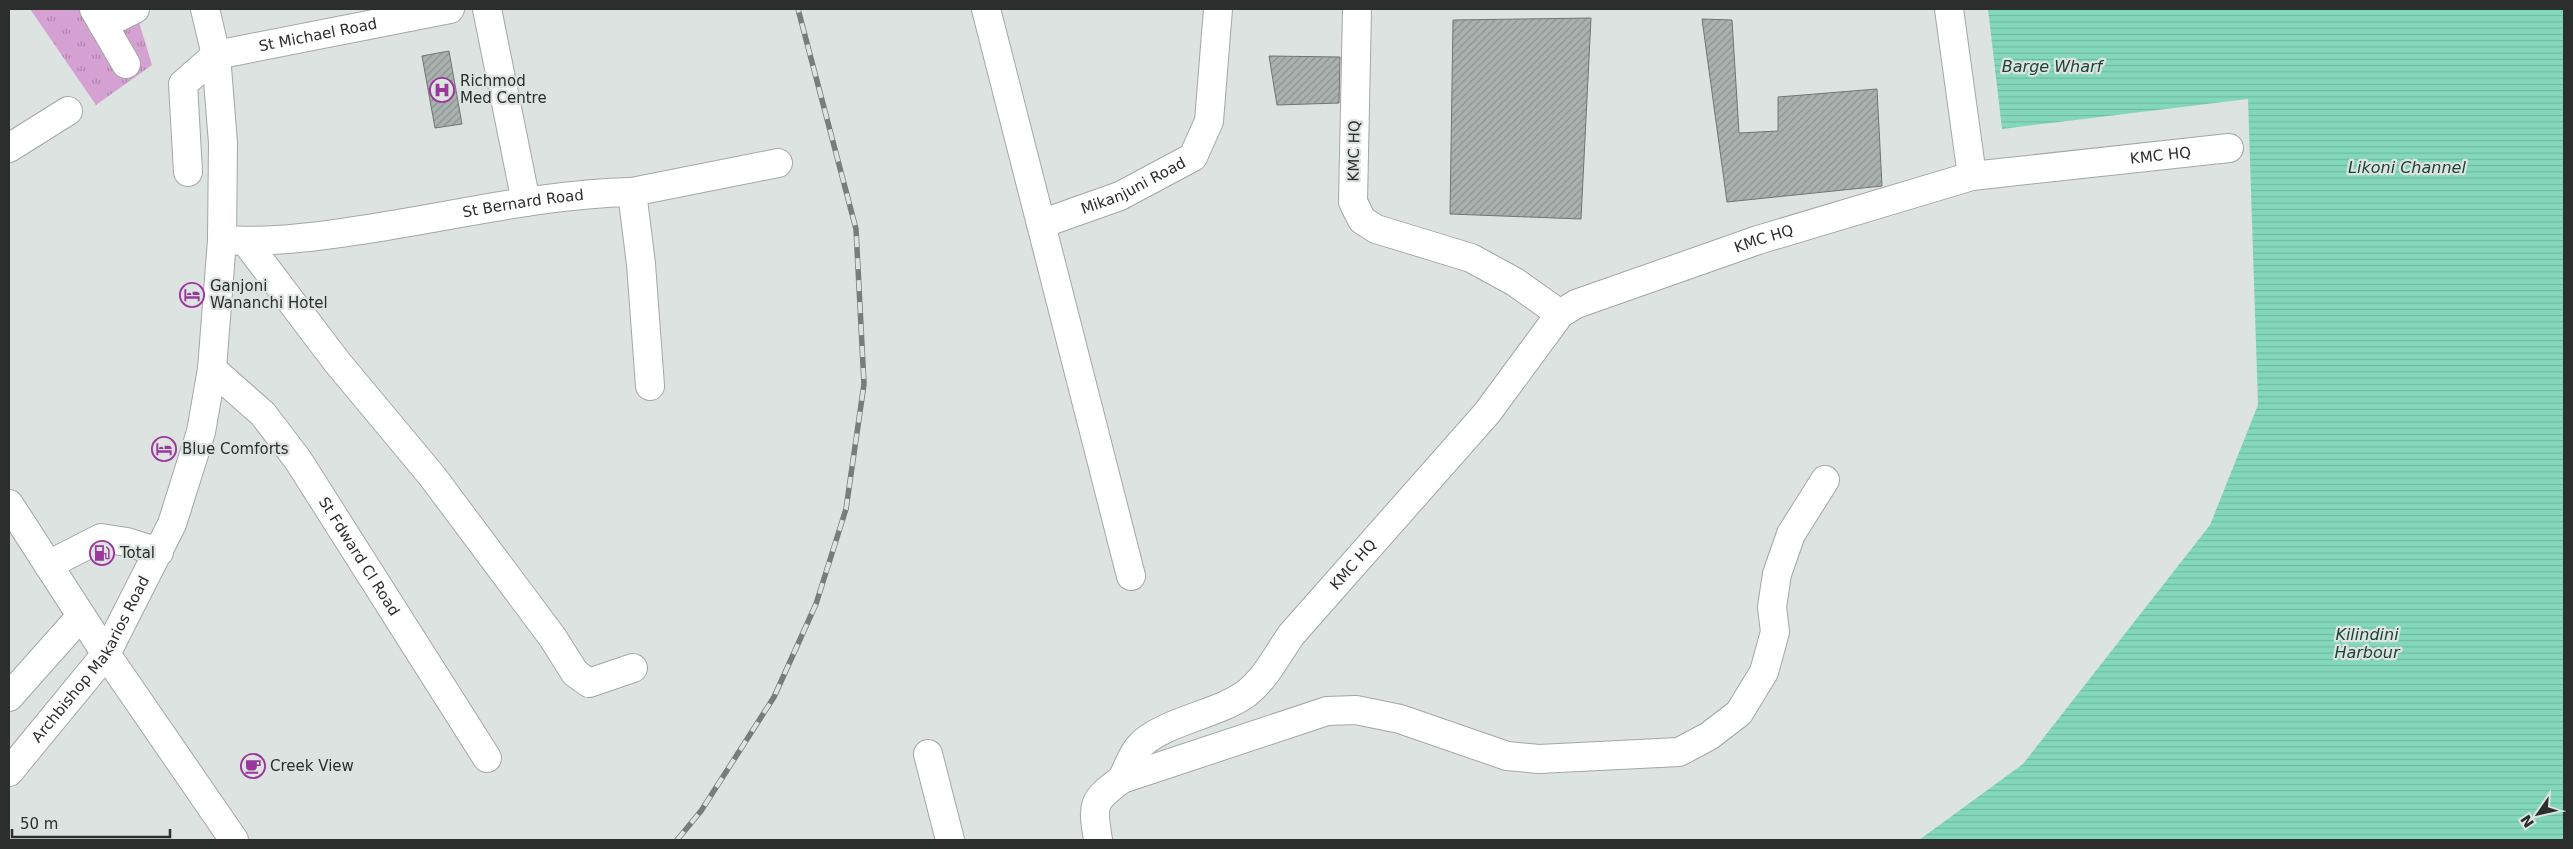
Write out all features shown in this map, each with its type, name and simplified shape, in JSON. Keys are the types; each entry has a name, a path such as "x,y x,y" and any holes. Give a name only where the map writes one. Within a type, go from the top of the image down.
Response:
{"street":[{"path":"126,64 99,17 135,9"},
{"name":"Archbishop Makarios Road","path":"13,757 106,654 172,524 201,432 234,241 223,144 216,55 205,9"},
{"name":"St Michael Road","path":"216,55 450,9"},
{"path":"487,9 526,202"},
{"path":"986,9 1131,576"},
{"name":"Mikanjuni Road","path":"1041,224 1120,196 1193,157 1209,121 1218,9"},
{"name":"KMC HQ","path":"1358,9 1353,202 1362,220 1376,229 1471,258 1515,282 1560,314"},
{"path":"1949,9 1972,176"},
{"path":"188,172 183,84 216,55"},
{"path":"9,148 68,111"},
{"name":"KMC HQ","path":"1122,779 1137,749 1150,737 1207,713 1247,693 1272,664 1291,635 1487,413 1560,314 1576,304 1758,240 1972,176 2229,148"},
{"name":"St Bernard Road","path":"234,241 317,237 406,224 526,202 632,192 778,163"},
{"path":"632,192 641,264 650,386"},
{"path":"234,241 432,476 553,638 575,673 589,683 632,668"},
{"name":"St Fdward Cl Road","path":"212,369 263,414 298,460 487,758"},
{"path":"1098,840 1093,813 1096,804 1104,792 1122,779 1327,711 1356,710 1400,718 1507,756 1539,759 1679,752 1709,736 1739,713 1764,672 1775,632 1772,607 1777,574 1791,534 1825,480"},
{"path":"9,504 106,654 234,840"},
{"path":"48,565 101,538 128,542 159,552"},
{"path":"9,697 81,616"},
{"path":"928,754 950,840"}],"green space":[{"path":"30,9 135,9 152,65 96,105"}],"water":[{"path":"1988,9 2564,9 2564,840 1919,840 2023,764 2210,525 2258,405 2248,99 2002,129"}],"building":[{"path":"1591,18 1581,219 1450,214 1453,20"},
{"path":"1702,19 1732,20 1739,133 1778,131 1778,97 1877,89 1882,186 1727,202"},
{"name":"Richmod Med Centre","path":"449,51 462,124 435,128 422,56"},
{"path":"1269,56 1340,57 1339,103 1277,105"}],"railway":[{"path":"677,840 701,811 774,697 816,604 846,509 864,384 856,229 798,9"}],"place":[{"name":"Richmod Med Centre","path":"442,90"},
{"name":"Ganjoni Wananchi Hotel","path":"192,295"},
{"name":"Blue Comforts","path":"164,449"},
{"name":"Total","path":"102,553"},
{"name":"Creek View","path":"253,766"}],"water label":[{"name":"Barge Wharf","path":"2052,66"},
{"name":"Likoni Channel","path":"2407,167"},
{"name":"Kilindini Harbour","path":"2367,643"}]}
